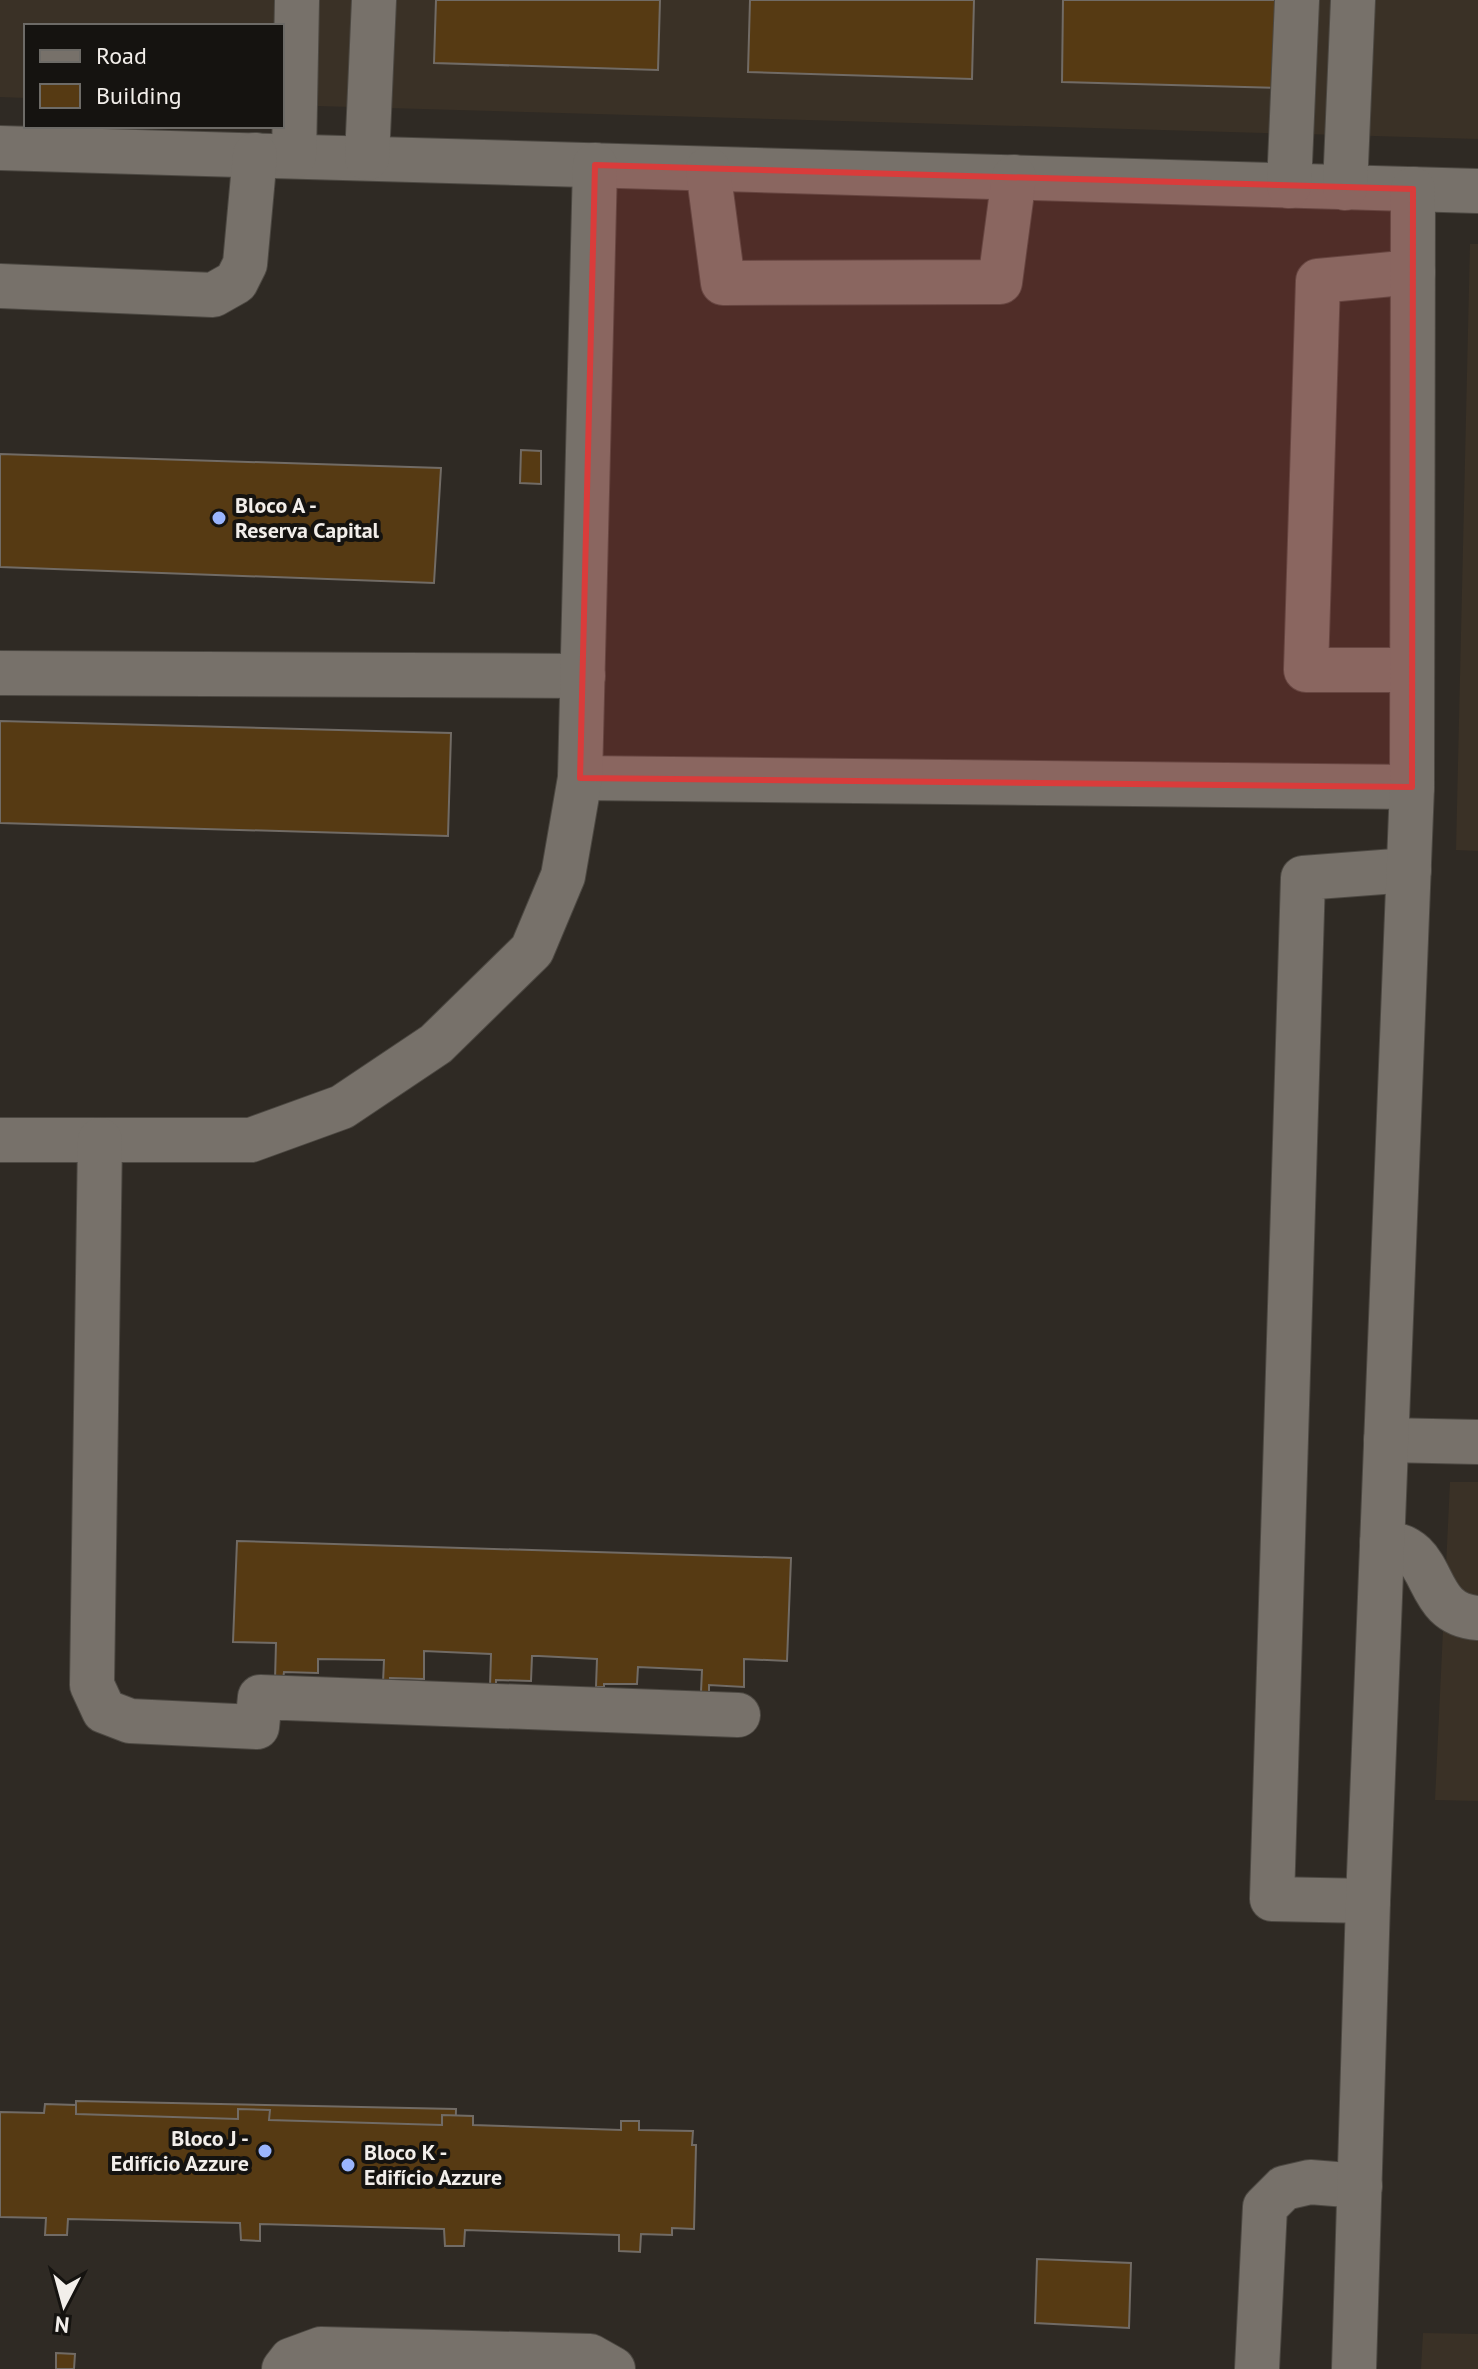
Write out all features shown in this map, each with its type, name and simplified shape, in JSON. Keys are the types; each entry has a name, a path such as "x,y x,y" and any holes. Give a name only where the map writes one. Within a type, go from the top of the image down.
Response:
{"street":[{"path":"284,92 297,0"},
{"path":"367,158 374,0"},
{"path":"1289,186 1297,0"},
{"path":"1345,188 1353,0"},
{"path":"0,286 213,295 236,282 245,264 275,156 279,128"},
{"path":"0,148 1478,191"},
{"path":"0,1140 251,1140 342,1107 436,1044 532,950 563,876 580,778 595,165"},
{"path":"708,169 723,283 1000,282 1014,177"},
{"path":"1354,2369 1368,1901 1412,787 1413,189"},
{"path":"1412,670 1306,670 1318,281 1413,272"},
{"path":"0,673 583,676"},
{"path":"580,778 1412,787"},
{"path":"1368,1901 1272,1899 1303,878 1409,870"},
{"path":"100,1140 92,1685 104,1711 130,1721 257,1727 260,1697 738,1715"},
{"path":"1386,1440 1478,1442"},
{"path":"1382,1543 1399,1543 1413,1550 1437,1594 1452,1611 1478,1618"},
{"path":"1257,2369 1265,2207 1284,2188 1310,2182 1360,2186"},
{"path":"284,2369 291,2360 321,2349 590,2356 613,2369"}],"highlighted area":[{"path":"595,165 1413,189 1412,787 580,778"}],"shaded area":[{"path":"0,0 1478,0 1478,139 284,105 284,24 24,24 24,98 0,97"},
{"path":"1470,244 1478,244 1478,851 1456,850"},
{"path":"1450,1482 1478,1482 1478,1801 1435,1800"},
{"path":"1423,2333 1478,2334 1478,2369 1421,2369"}],"building":[{"path":"436,0 660,0 658,70 434,63"},
{"path":"750,0 974,0 972,79 748,72"},
{"path":"1063,0 1287,0 1285,88 1062,82"},
{"path":"521,450 541,451 541,484 520,483"},
{"name":"Bloco A - Reserva Capital","path":"0,454 441,468 434,583 0,567"},
{"path":"0,721 451,733 448,836 0,823"},
{"path":"237,1541 791,1558 787,1661 744,1659 744,1687 709,1685 709,1692 701,1692 702,1670 638,1667 637,1684 604,1684 604,1687 596,1687 597,1659 539,1656 532,1656 531,1681 496,1680 496,1687 490,1687 491,1654 424,1651 424,1679 390,1678 390,1684 383,1683 384,1660 318,1659 318,1673 284,1672 283,1680 275,1680 276,1643 233,1642"},
{"name":"Bloco J - Edifício Azzure","path":"76,2101 456,2109 454,2200 74,2193"},
{"name":"Bloco K - Edifício Azzure","path":"45,2104 76,2105 76,2114 238,2119 238,2109 270,2110 269,2120 442,2125 442,2115 473,2116 473,2125 621,2130 621,2121 639,2121 639,2130 693,2131 692,2145 696,2145 694,2229 672,2228 672,2235 641,2234 640,2252 619,2251 619,2235 465,2230 464,2246 445,2246 444,2229 260,2224 260,2241 241,2240 240,2223 68,2219 67,2235 45,2235 46,2218 0,2217 0,2112 44,2113"},
{"path":"1037,2259 1131,2263 1129,2328 1035,2323"},
{"path":"56,2353 75,2354 74,2369 56,2369"}],"place":[{"name":"Bloco A - Reserva Capital","path":"219,518"},
{"name":"Bloco J - Edifício Azzure","path":"265,2151"},
{"name":"Bloco K - Edifício Azzure","path":"348,2165"}]}
